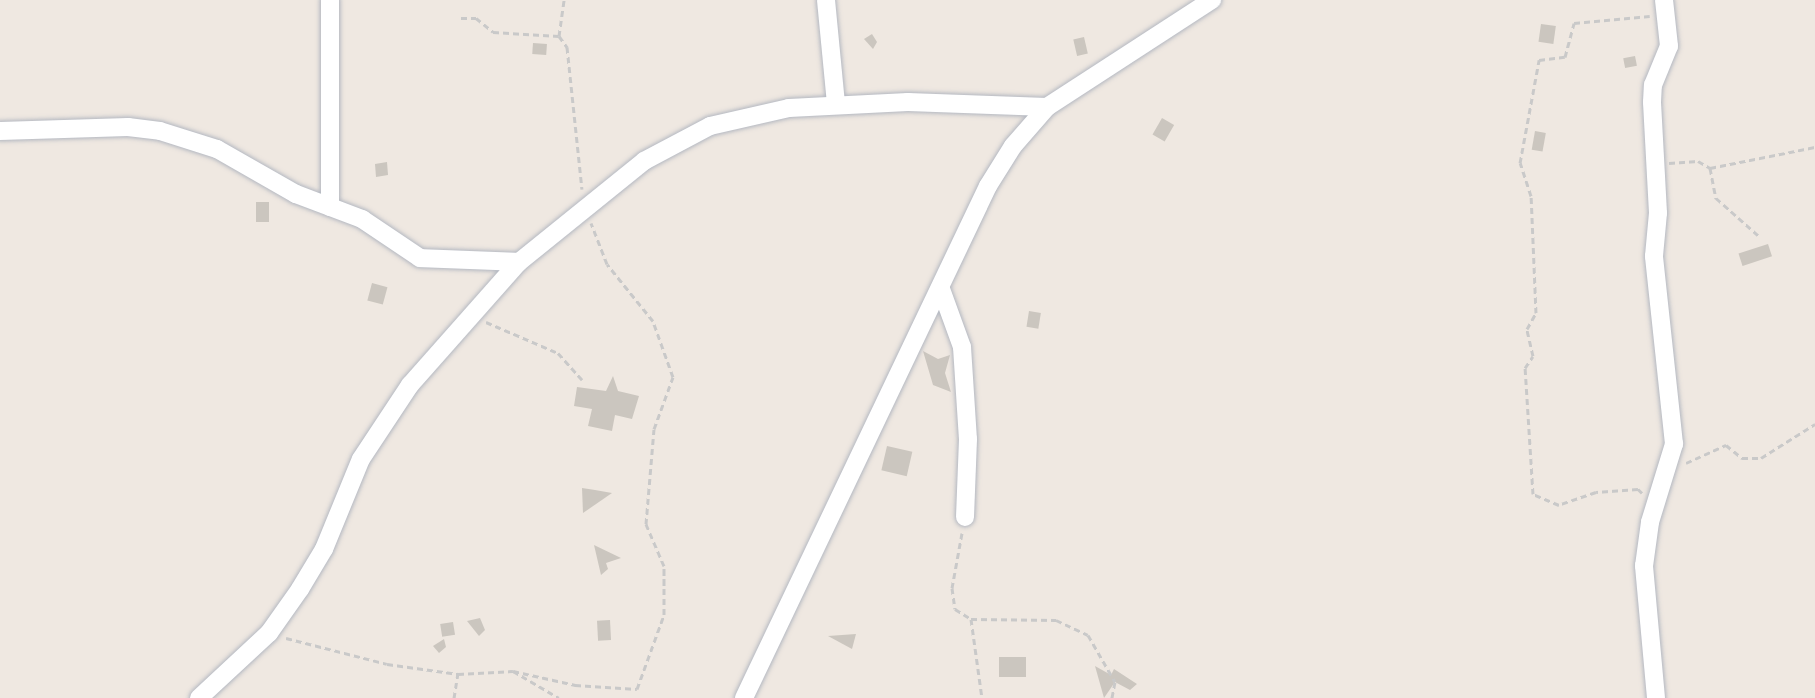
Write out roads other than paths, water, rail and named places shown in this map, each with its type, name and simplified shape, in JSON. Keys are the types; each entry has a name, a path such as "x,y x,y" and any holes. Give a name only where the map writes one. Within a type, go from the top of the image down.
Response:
{"street":[{"path":"330,0 330,207"},
{"path":"826,0 836,103"},
{"path":"744,698 988,186 1047,107 1212,0"},
{"path":"1656,698 1644,566 1655,508 1671,467 1674,444 1658,308 1653,162 1653,85 1669,46 1665,7"},
{"path":"199,698 269,633 324,549 376,433 474,312 519,262 587,204 679,138 744,117 836,103 1047,107"},
{"path":"0,131 101,126 160,131 217,149 384,231 420,258 519,262"},
{"path":"941,289 962,347 968,439 965,517"}]}
